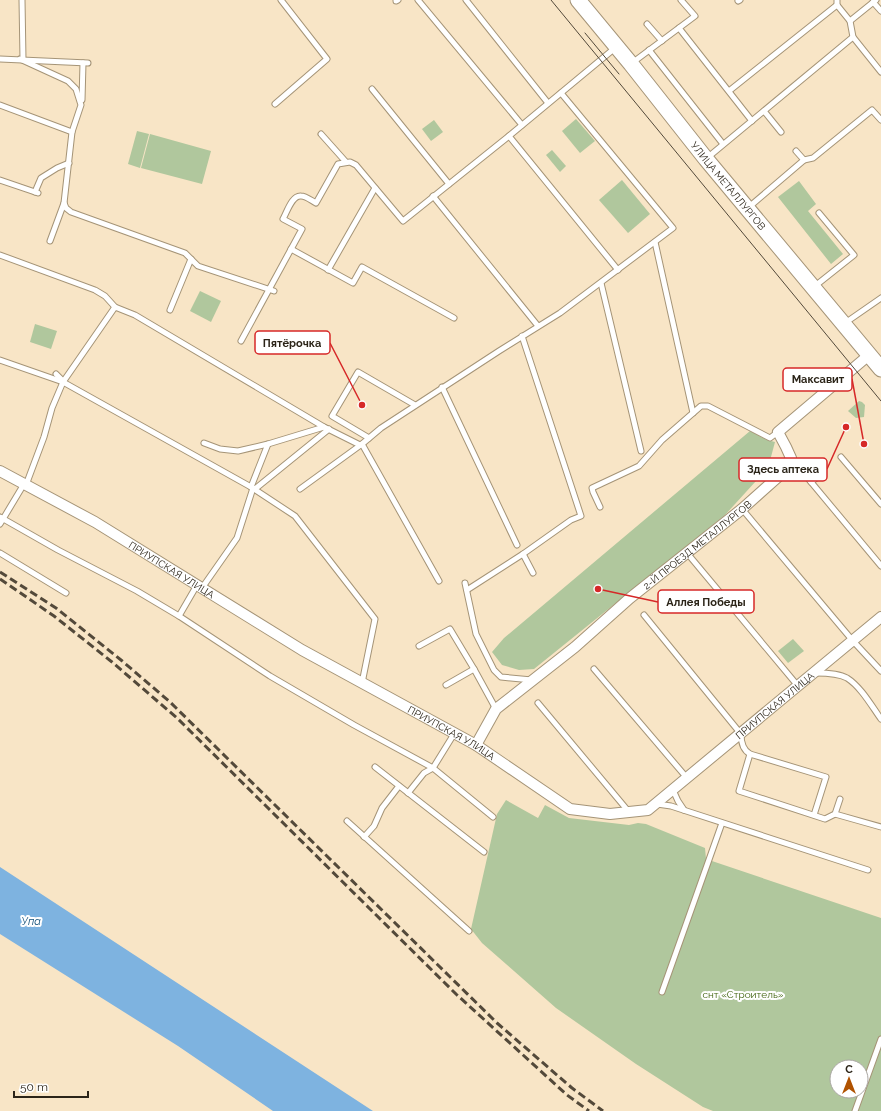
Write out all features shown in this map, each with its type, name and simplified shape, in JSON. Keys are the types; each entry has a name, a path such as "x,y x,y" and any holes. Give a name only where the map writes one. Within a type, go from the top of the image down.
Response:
{"main road":[{"name":"УЛИЦА МЕТАЛЛУРГОВ","path":"578,0 632,64 706,159 881,370"}],"street":[{"path":"778,432 869,355"},
{"name":"2-Й ПРОЕЗД МЕТАЛЛУРГОВ","path":"476,745 496,709 575,647 630,598 742,509 779,476 791,458 778,432"},
{"name":"ПРИУПСКАЯ УЛИЦА","path":"0,471 95,522 302,650 476,745 570,809 610,814 630,813 648,810 658,804 686,778 854,641 881,617"}],"lane":[{"path":"22,0 22,59"},
{"path":"275,104 327,59 281,0"},
{"path":"418,0 522,125"},
{"path":"466,0 548,103"},
{"path":"632,64 648,50 695,16 681,0"},
{"path":"850,21 874,1 881,11"},
{"path":"729,91 837,3 850,21 853,37 881,72"},
{"path":"647,24 662,41"},
{"path":"679,28 752,121"},
{"path":"706,159 853,37"},
{"path":"241,341 272,290 302,229 283,218 297,196 302,196 316,203 338,164 350,162 356,166 403,221 509,136 616,46"},
{"path":"648,50 723,144"},
{"path":"0,59 86,63 81,105 72,132 64,203 50,241"},
{"path":"22,59 68,81 76,89 81,105"},
{"path":"372,89 449,184"},
{"path":"300,489 381,428 442,387 560,313 673,228 561,93"},
{"path":"0,105 72,132"},
{"path":"747,208 804,160 813,158 872,110 881,120"},
{"path":"764,111 781,132"},
{"path":"321,134 346,162"},
{"path":"509,136 618,270"},
{"path":"796,150 804,160"},
{"path":"0,180 36,193 41,178 57,168 69,163"},
{"path":"328,270 375,188"},
{"path":"433,196 538,326"},
{"path":"64,203 66,208 71,212 185,253 198,266 272,290"},
{"path":"813,288 854,255 819,213"},
{"path":"655,242 693,413"},
{"path":"291,249 353,283 362,267 454,318"},
{"path":"0,255 95,290 105,296 115,307 135,315 327,428 361,444 439,581"},
{"path":"170,310 191,259"},
{"path":"601,282 641,451"},
{"path":"844,324 881,298"},
{"path":"115,307 63,382 52,408 44,437 25,485 1,520 137,591 179,616 270,676 354,725 433,768 493,817"},
{"path":"467,590 523,554 571,520 581,516 522,336"},
{"path":"0,360 63,382 253,488 295,516 375,619 362,683"},
{"path":"369,438 332,416 358,372 415,406"},
{"path":"56,374 63,382"},
{"path":"442,387 517,545"},
{"path":"600,507 592,488 639,466 662,440 701,406 708,406 770,438 778,432"},
{"path":"204,443 220,449 238,451 327,428"},
{"path":"253,488 327,428"},
{"path":"179,616 237,538 268,444"},
{"path":"841,457 881,504"},
{"path":"811,482 822,474"},
{"path":"806,476 881,566"},
{"path":"742,509 881,671"},
{"path":"0,553 66,593"},
{"path":"687,553 798,686"},
{"path":"523,554 533,573"},
{"path":"466,583 476,634 494,670 501,677 533,680"},
{"path":"644,615 741,734 741,741 750,754 826,777 814,815"},
{"path":"419,646 450,629 496,709"},
{"path":"446,685 474,669"},
{"path":"594,669 686,778"},
{"path":"815,673 832,674 846,678 860,690 881,719"},
{"path":"538,704 630,813"},
{"path":"408,793 424,773 433,768 454,734"},
{"path":"750,754 739,791 825,818 835,814 881,827"},
{"path":"375,767 484,852"},
{"path":"364,837 374,826 382,808 399,786"},
{"path":"673,790 684,810"},
{"path":"835,814 840,799"},
{"path":"658,804 684,810 868,870"},
{"path":"347,821 469,931"},
{"path":"662,992 722,823"},
{"path":"855,1111 881,1039"}],"green space":[{"path":"576,119 595,141 580,153 562,131"},
{"path":"434,120 443,132 431,141 422,129"},
{"path":"137,131 149,134 140,168 128,164"},
{"path":"150,134 211,151 202,184 141,168"},
{"path":"552,150 566,166 560,172 546,155"},
{"path":"622,180 650,214 628,233 599,200"},
{"path":"799,181 816,204 808,211 843,254 831,264 778,197"},
{"path":"200,291 221,301 211,322 190,311"},
{"path":"35,324 57,331 51,349 30,342"},
{"path":"859,401 865,405 864,417 856,418 848,411"},
{"path":"750,431 767,440 775,442 768,468 725,515 534,669 519,670 502,665 492,652 504,638"},
{"path":"793,639 804,651 788,663 778,651"},
{"name":"снт «Строитель»","path":"506,800 538,818 545,805 569,818 629,825 638,823 646,824 705,848 706,859 881,918 881,1111 713,1111 703,1107 636,1064 556,1008 482,943 471,929 497,814"}],"water":[{"name":"Упа","path":"0,867 373,1111 273,1111 178,1046 0,934"}],"tram line":[{"path":"551,0 881,401"},
{"path":"585,33 619,74"}],"railway":[{"path":"0,572 56,608 121,660 170,702 497,1023 572,1088 603,1111"},
{"path":"0,579 54,616 112,662 177,718 456,994 567,1095 589,1111"}],"place":[{"name":"Пятёрочка","path":"362,405"},
{"name":"Здесь аптека","path":"846,427"},
{"name":"Максавит","path":"864,444"},
{"name":"Аллея Победы","path":"598,589"}]}
